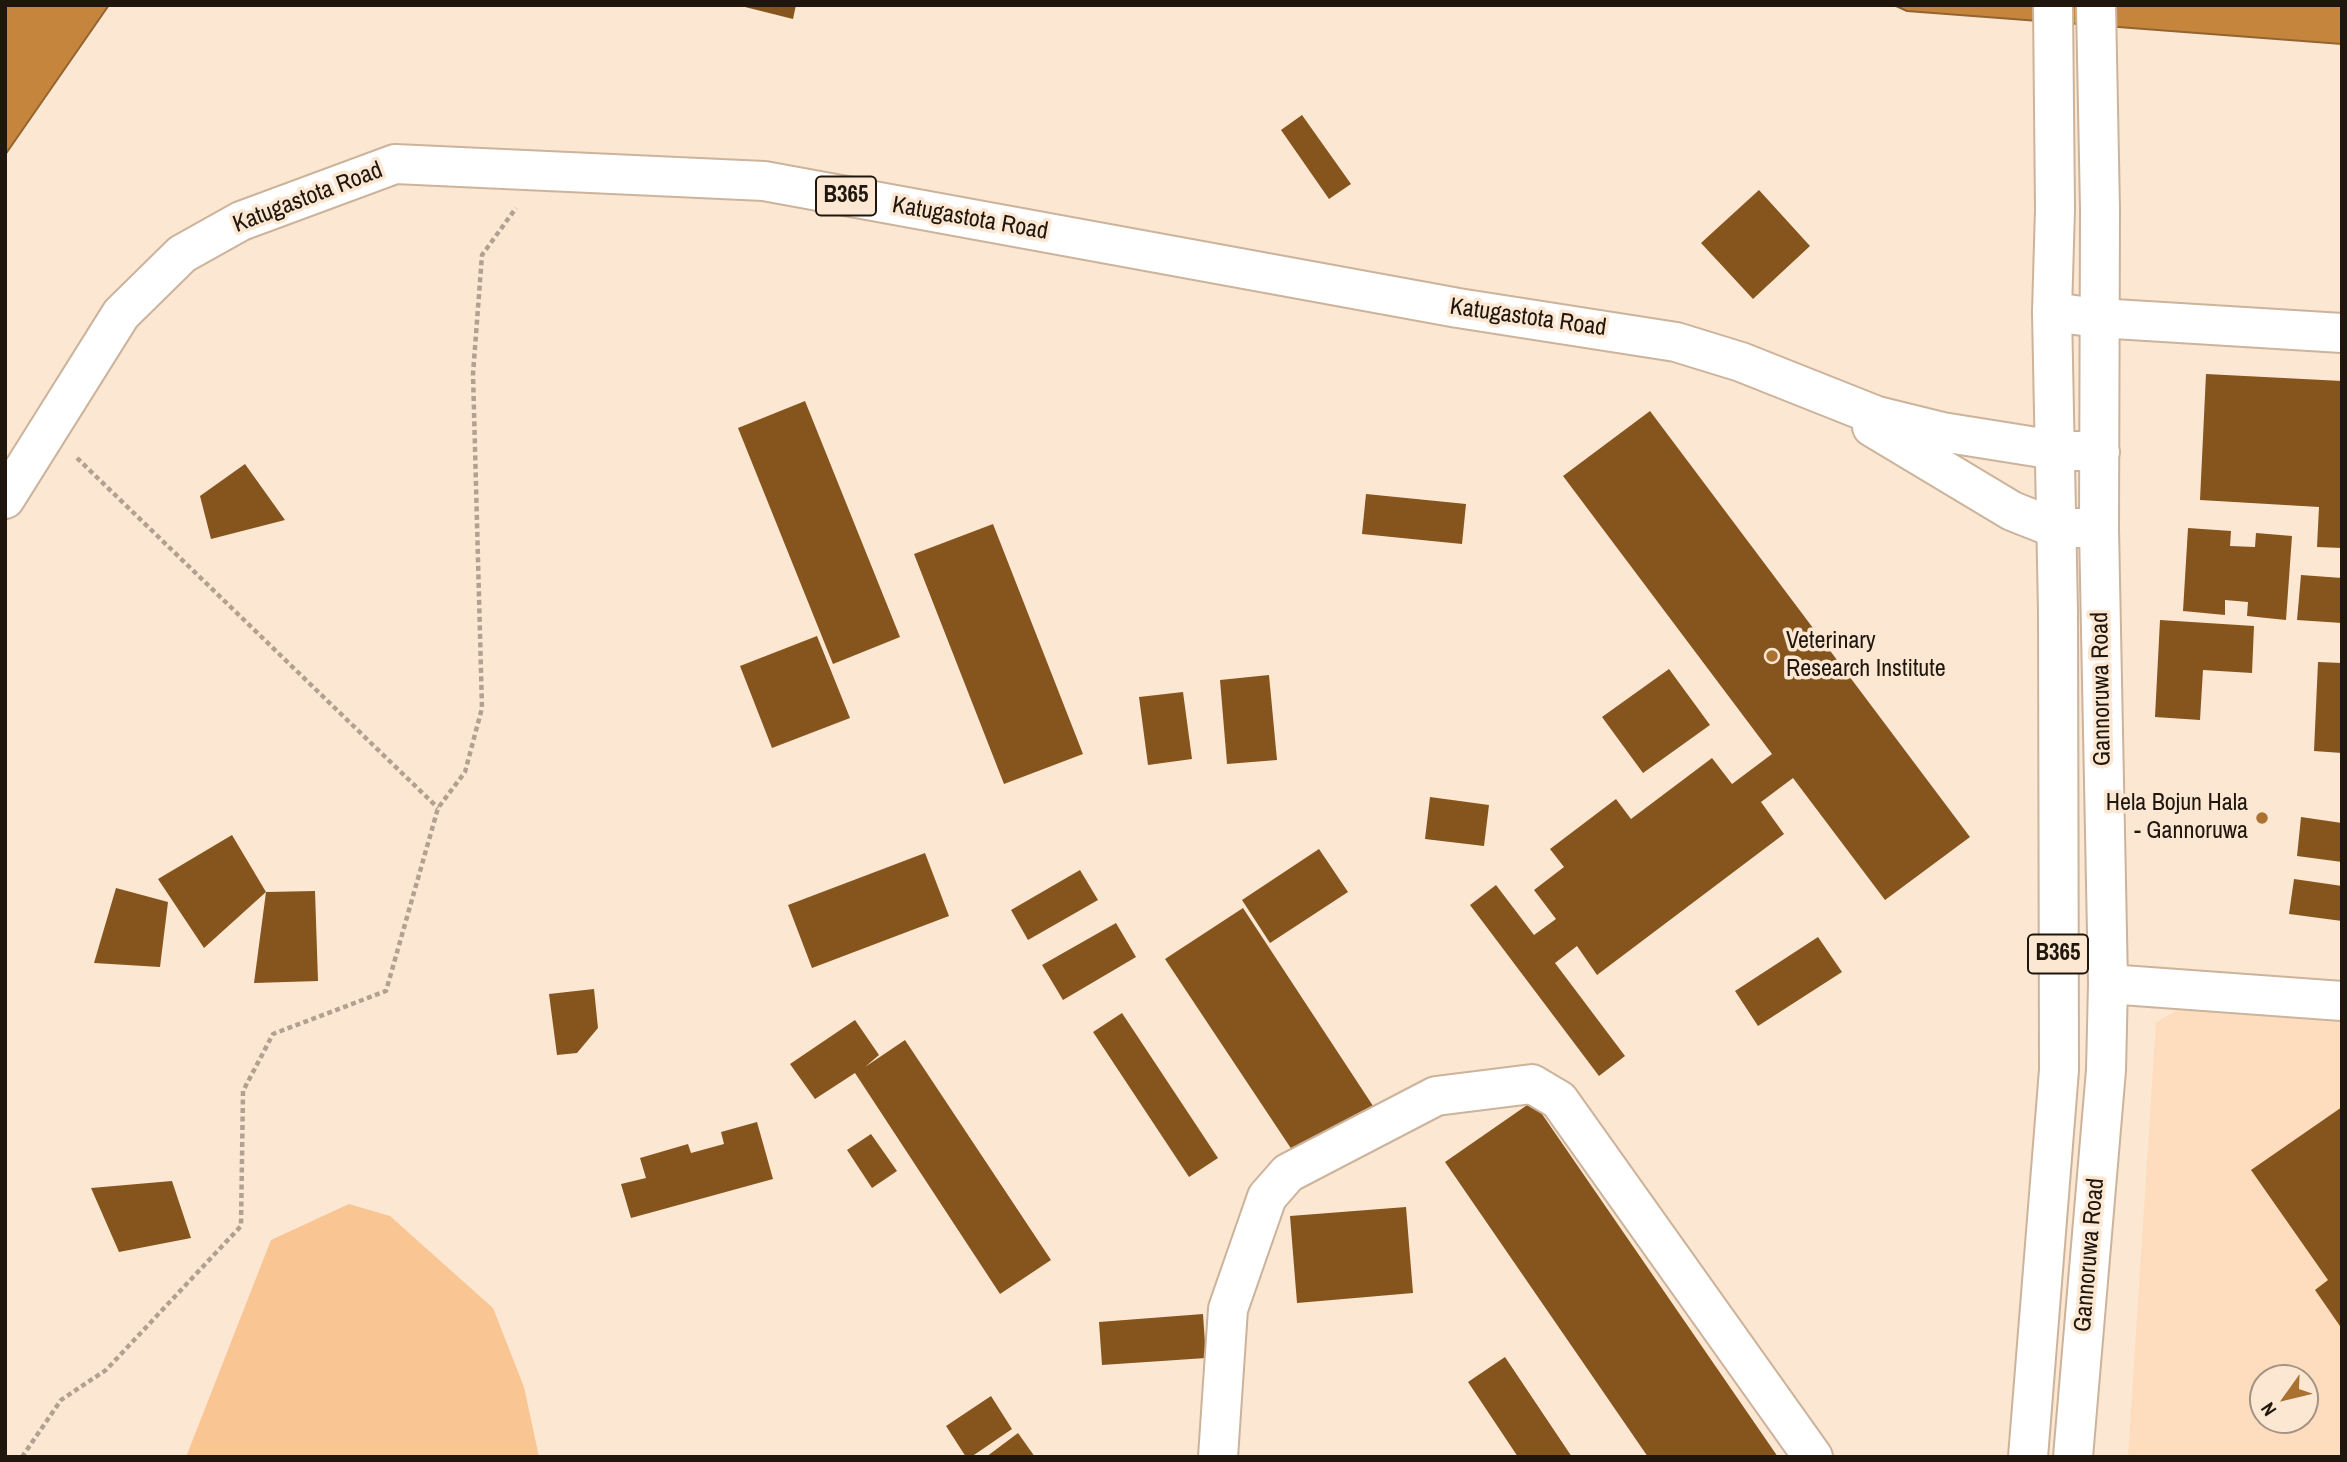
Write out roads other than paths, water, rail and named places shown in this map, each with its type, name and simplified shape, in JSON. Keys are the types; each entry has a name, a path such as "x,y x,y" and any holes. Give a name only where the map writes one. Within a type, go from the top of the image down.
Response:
{"main road":[{"name":"Gannoruwa Road","path":"2028,1457 2059,1070 2057,612 2052,312 2055,132 2053,5"},
{"name":"Gannoruwa Road","path":"2073,1457 2106,1070 2108,984 2099,529 2100,211 2096,5"},
{"name":"Katugastota Road","path":"5,499 121,314 182,254 241,221 395,164 764,181 1458,309 1676,342 1741,362 1877,416 1942,432 2055,450 2100,452"},
{"path":"2052,312 2098,318 2342,333"},
{"name":"Katugastota Road","path":"1813,392 2012,511 2055,527 2099,529"},
{"path":"2108,984 2342,1001"},
{"path":"1217,1457 1227,1309 1267,1197 1289,1173 1436,1097 1532,1084 1559,1100 1813,1457"}],"place":[{"name":"Veterinary Research Institute","path":"1772,656"},
{"name":"Hela Bojun Hala - Gannoruwa","path":"2262,818"}]}
